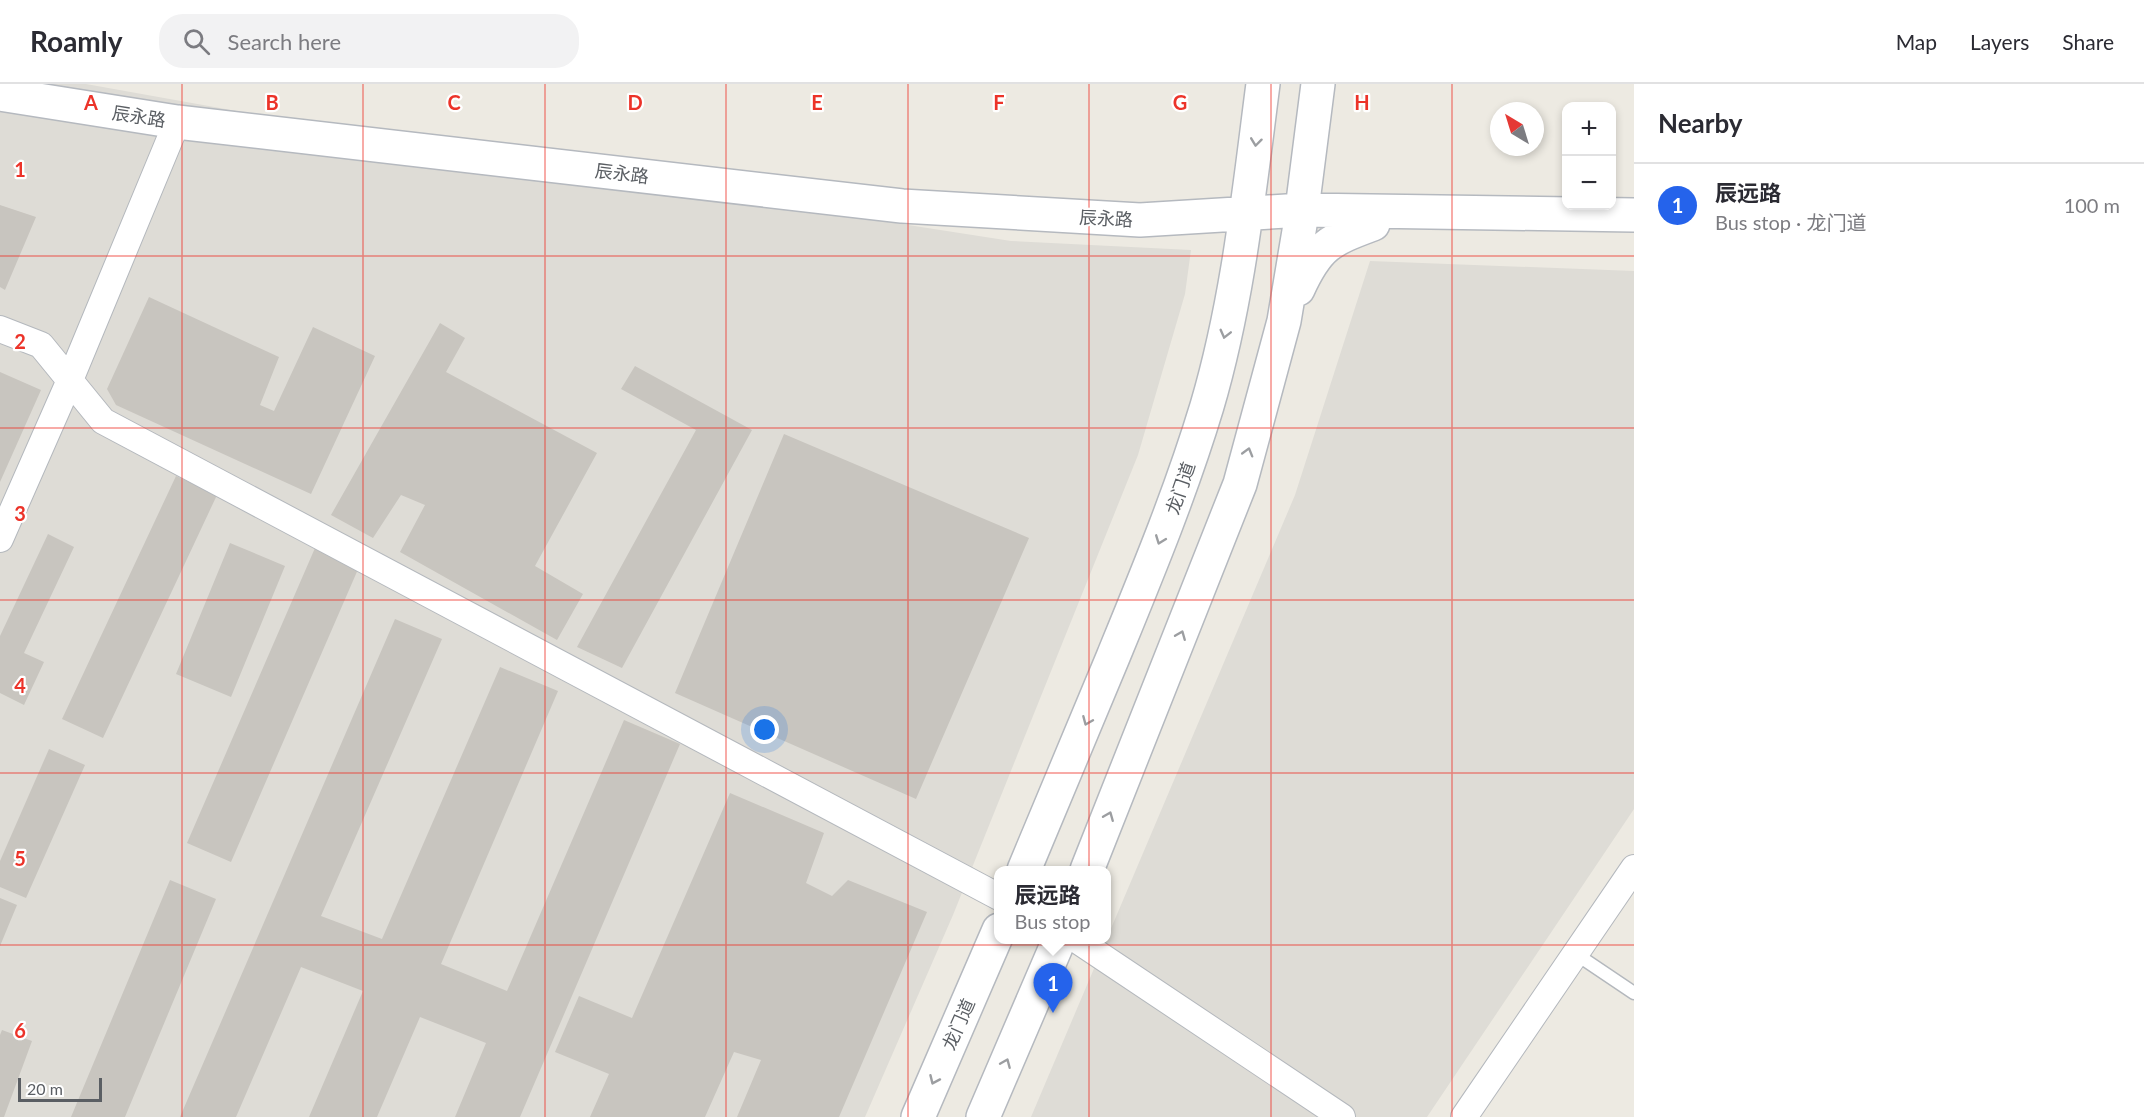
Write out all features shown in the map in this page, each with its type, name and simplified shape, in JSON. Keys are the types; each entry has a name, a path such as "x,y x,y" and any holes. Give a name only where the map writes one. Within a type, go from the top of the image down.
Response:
{"main road":[{"name":"龙门道","path":"1026,866 1178,496 1207,404 1229,318 1246,214 1263,84"},
{"path":"1089,866 1240,484 1284,321 1301,218 1318,84"},
{"name":"辰永路","path":"0,94 177,122 902,206 1140,220 1246,214 1373,224 1634,226"},
{"name":"辰永路","path":"1301,218 1634,215"},
{"path":"1284,321 1308,267 1318,252 1342,236 1373,224"},
{"name":"龙门道","path":"918,1117 994,942"},
{"path":"983,1117 1057,944"}],"street":[{"path":"0,538 70,380 177,122"},
{"path":"0,329 41,345 103,420 994,894"},
{"path":"1464,1117 1634,868"},
{"path":"1084,944 1342,1117"}],"lane":[{"path":"1576,954 1634,993"}],"shaded area":[{"path":"0,84 86,84 644,184 1011,241 1191,250 1185,294 1138,455 953,915 865,1117 0,1117"},
{"path":"1370,261 1634,271 1634,809 1427,1117 1031,1117 1104,944 1111,944 1111,929 1295,495"}],"building":[{"path":"0,205 36,217 5,290 0,287"},
{"path":"149,297 279,357 260,405 274,411 313,327 375,356 311,494 116,405 107,389"},
{"path":"440,323 465,338 446,372 597,453 535,566 583,594 557,640 400,552 425,505 401,495 373,538 331,515"},
{"path":"635,366 752,430 622,668 577,647 696,430 621,389"},
{"path":"0,372 41,390 0,482"},
{"path":"784,434 1029,538 916,799 675,693"},
{"path":"176,476 217,495 103,738 62,719"},
{"path":"48,534 74,547 24,653 44,662 24,705 0,693 0,636"},
{"path":"230,543 285,566 231,697 176,674"},
{"path":"315,548 359,567 231,862 187,843"},
{"path":"395,619 442,639 321,916 382,939 500,667 558,691 441,964 507,991 624,720 680,744 520,1117 455,1117 486,1043 420,1017 377,1117 309,1117 363,991 301,967 236,1117 180,1117"},
{"path":"49,749 85,765 26,898 0,887 0,861"},
{"path":"730,793 824,833 806,883 832,896 848,880 927,912 839,1117 737,1117 761,1060 734,1052 705,1117 590,1117 609,1074 555,1052 579,996 632,1018"},
{"path":"170,880 216,899 125,1117 71,1117"},
{"path":"0,898 17,905 0,946"},
{"path":"2,1030 32,1041 4,1117 0,1117 0,1035"}],"place":[{"name":"辰远路","path":"1053,1013"}]}
